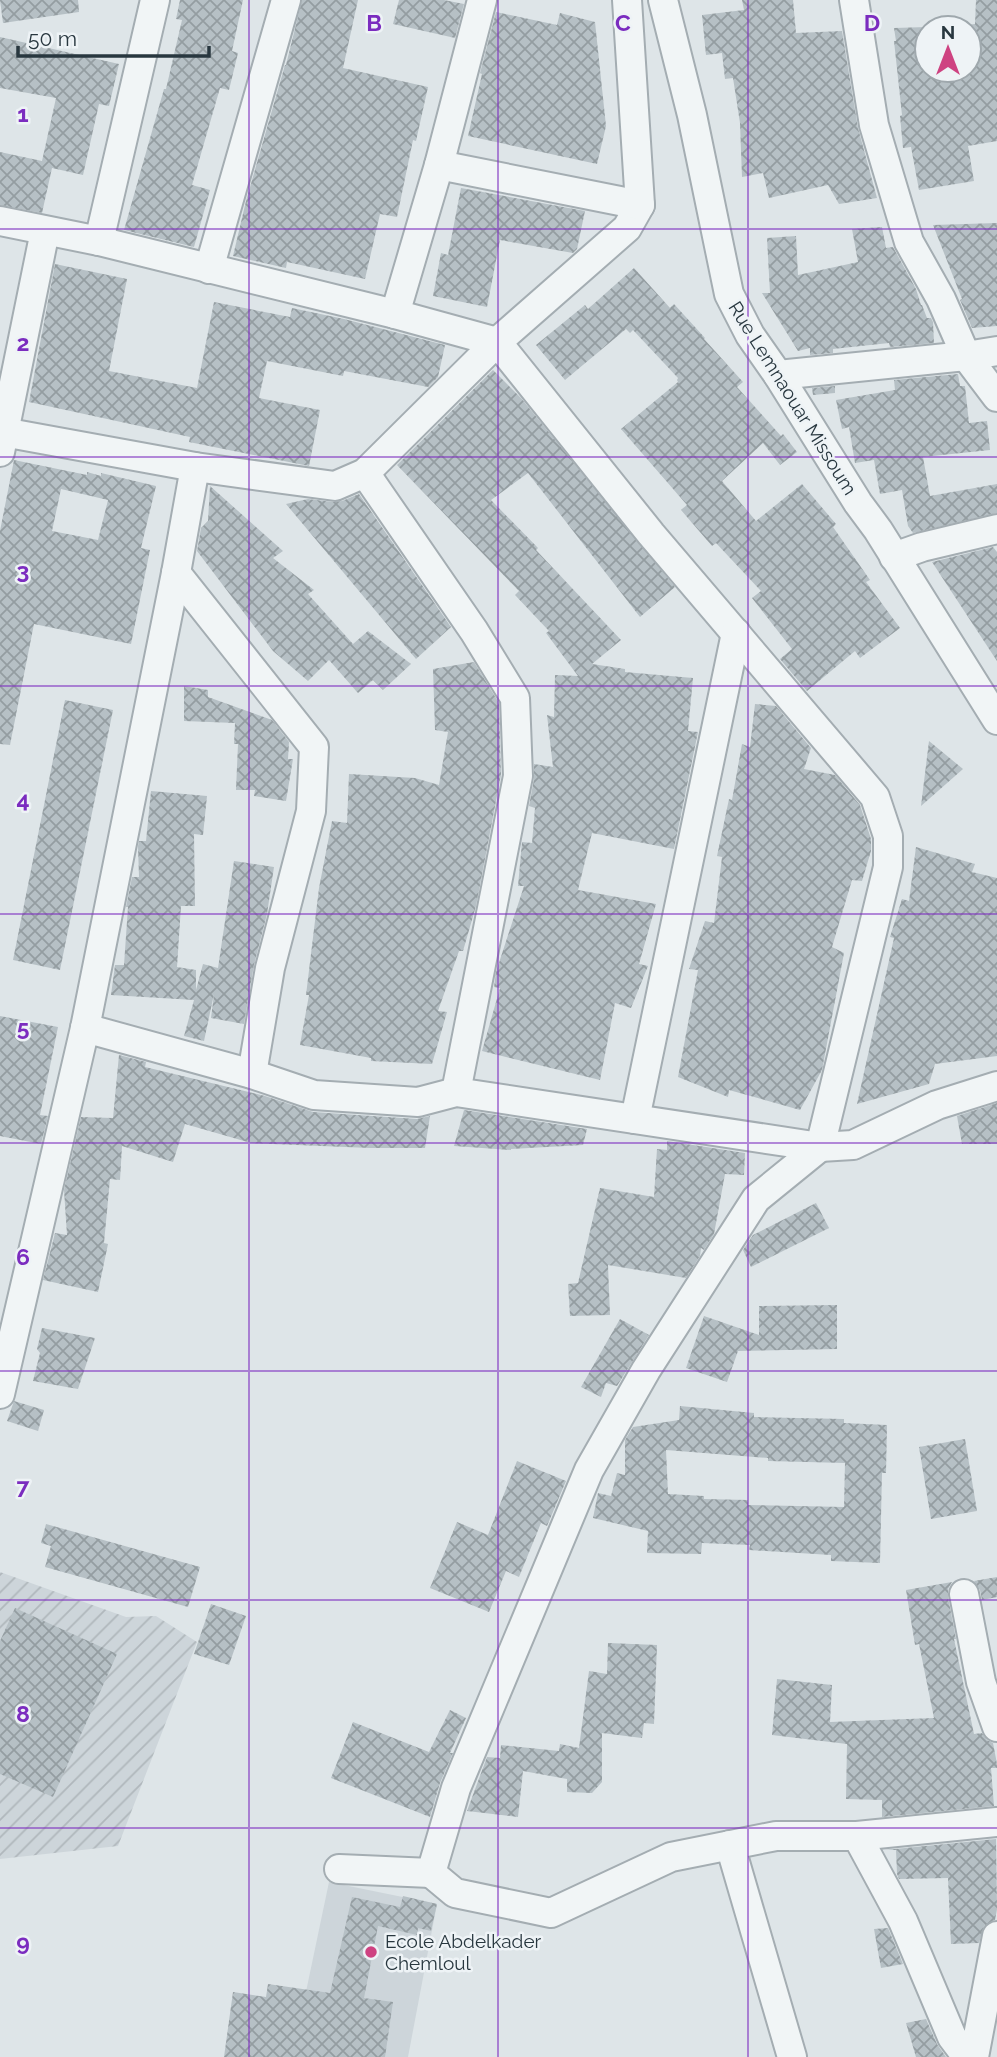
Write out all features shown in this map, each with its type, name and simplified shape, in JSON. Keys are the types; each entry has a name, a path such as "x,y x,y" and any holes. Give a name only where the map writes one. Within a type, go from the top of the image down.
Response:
{"street":[{"path":"99,241 155,0"},
{"path":"209,269 286,0"},
{"path":"395,314 439,166 482,0"},
{"path":"45,231 2,442 335,486 365,472 497,342 626,228 640,205 627,0"},
{"name":"Rue Lemnaouar Missoum","path":"663,0 692,115 729,294 750,335 778,374 850,492 878,530 997,720"},
{"path":"854,0 874,124 909,242 941,299 966,356 997,397"},
{"path":"439,166 640,205"},
{"path":"0,221 99,241 497,342 651,534 875,797 888,836 888,867 820,1147 756,1199 646,1370 589,1470 456,1788 431,1873"},
{"path":"778,374 997,351"},
{"path":"0,1394 85,1028 195,467"},
{"path":"365,472 474,631 515,698 518,776 456,1092"},
{"path":"894,557 922,547 997,529"},
{"path":"176,573 314,747 310,811 270,968 252,1074"},
{"path":"635,1119 736,633"},
{"path":"85,1028 252,1074 314,1095 418,1102 456,1092 820,1147 853,1145 937,1105 997,1086"},
{"path":"964,1594 981,1682 997,1727"},
{"path":"339,1869 431,1873 455,1894 551,1913 671,1857 776,1836 858,1836 997,1822"},
{"path":"858,1836 903,1921 952,2037 967,2057"},
{"path":"730,1845 792,2057"},
{"path":"974,2057 997,1936"}],"shaded area":[{"path":"0,1572 126,1617 156,1616 197,1642 118,1846 0,1859"},
{"name":"Ecole Abdelkader Chemloul","path":"329,1882 437,1904 408,2057 259,2057 303,2006"}],"building":[{"path":"0,0 78,0 79,12 3,23"},
{"path":"180,0 243,0 232,51 238,53 229,90 220,88 192,185 210,190 194,247 124,230 166,89 182,20 176,19"},
{"path":"302,0 358,0 343,68 428,87 416,141 413,140 397,217 380,214 365,279 287,262 286,268 233,256"},
{"path":"399,0 444,0 464,4 455,38 393,24"},
{"path":"742,0 793,0 796,33 842,31 858,128 877,198 839,204 828,185 769,198 763,173 742,177 740,123 733,78 725,79 722,53 706,55 702,15 744,10"},
{"path":"976,0 997,0 997,141 968,146 974,181 919,190 911,147 903,148 894,28 913,27 913,84 983,84 983,14 975,14"},
{"path":"496,12 557,25 560,13 595,22 606,126 597,164 468,136 482,74 480,73"},
{"path":"0,37 119,64 109,106 99,104 83,175 52,168 42,213 0,205 0,152 42,161 56,98 0,88"},
{"path":"461,188 585,211 577,249 573,253 500,240 487,307 433,296 441,253 448,255"},
{"path":"997,223 997,326 972,328 933,225"},
{"path":"882,227 886,248 893,247 916,289 927,318 931,318 933,322 934,343 890,347 889,343 833,349 833,353 810,355 810,348 798,351 762,293 770,293 767,238 796,236 798,275 858,262 852,229"},
{"path":"55,264 127,279 109,371 197,388 214,302 290,317 292,308 445,345 438,377 428,387 344,371 343,376 267,361 259,398 320,410 309,466 189,442 190,437 29,402"},
{"path":"634,268 670,308 674,304 705,338 743,382 737,387 797,452 780,465 763,443 722,481 756,521 802,484 836,524 833,527 870,580 866,582 900,628 860,658 855,651 807,691 780,659 792,649 752,598 761,591 716,543 712,546 681,510 687,505 621,429 678,382 678,378 633,330 630,333 626,329 565,380 536,345 585,305 588,309"},
{"path":"493,370 521,398 675,587 640,617 528,473 491,500 621,640 592,664 625,669 625,672 693,678 688,731 698,732 674,849 592,833 578,890 656,904 639,964 648,966 631,1008 615,1003 600,1080 482,1051 500,988 494,987 496,972 524,886 518,886 522,842 532,843 535,808 529,806 534,764 553,767 547,715 554,717 555,675 578,676 546,633 549,631 515,595 519,591 397,465"},
{"path":"958,374 960,386 965,386 969,423 987,421 990,450 923,457 930,496 997,484 997,513 913,533 908,526 902,490 880,494 874,460 855,463 849,427 842,429 836,400 895,390 894,380"},
{"path":"835,386 835,393 813,395 812,388"},
{"path":"14,460 87,475 87,472 101,476 101,473 156,486 141,548 150,550 131,644 34,624 10,745 0,744 0,531","holes":["61,489 108,500 98,540 52,531"]},
{"path":"210,486 283,551 273,558 314,590 308,594 353,644 368,631 411,664 383,690 373,680 358,693 329,660 308,681 273,651 197,551 201,528 208,521"},
{"path":"359,494 451,627 416,659 286,504 308,499 342,501"},
{"path":"993,547 997,552 997,661 932,562"},
{"path":"474,662 499,703 501,775 476,906 463,951 459,951 438,1011 447,1012 432,1064 371,1061 371,1058 300,1045 309,995 306,995 319,888 332,821 347,823 349,774 415,778 439,785 448,732 435,730 433,669"},
{"path":"184,686 208,690 208,697 272,720 289,742 288,759 293,759 286,801 254,796 255,790 236,790 238,744 234,744 235,723 184,721"},
{"path":"65,700 113,710 60,970 13,960"},
{"path":"755,704 776,706 811,748 804,769 835,775 860,805 871,839 871,851 862,881 852,880 832,947 844,953 822,1070 800,1110 729,1090 728,1097 678,1077 698,970 689,969 705,921 714,923 722,857 717,856 729,799 732,800 742,744 750,747"},
{"path":"929,741 963,769 921,806"},
{"path":"151,791 207,796 203,835 194,834 195,906 181,906 177,967 196,970 196,990 203,964 218,968 234,861 274,867 244,1024 211,1018 214,994 204,1041 184,1036 194,1000 111,995 115,965 124,965 126,907 132,877 139,877 138,846 139,841 146,841"},
{"path":"916,847 975,864 972,872 997,878 997,1056 935,1064 929,1084 857,1104 894,938 890,937 902,899 909,901"},
{"path":"0,1016 58,1027 40,1115 48,1116 41,1144 0,1136"},
{"path":"119,1055 146,1062 145,1067 265,1096 313,1112 417,1119 430,1116 425,1148 251,1143 185,1124 173,1162 122,1146 120,1180 110,1179 104,1243 108,1244 98,1292 43,1280 55,1233 67,1235 64,1190 81,1117 113,1118"},
{"path":"997,1103 997,1144 962,1144 957,1116"},
{"path":"464,1110 587,1129 583,1145 511,1150 454,1146"},
{"path":"667,1141 745,1153 744,1175 725,1174 714,1234 704,1250 701,1248 700,1256 686,1278 608,1265 610,1315 570,1316 568,1284 578,1283 600,1188 654,1197 657,1149 667,1150"},
{"path":"816,1203 829,1228 751,1267 743,1250 753,1235"},
{"path":"837,1305 837,1349 738,1351 727,1382 686,1368 704,1316 759,1335 759,1306"},
{"path":"620,1319 649,1335 617,1386 606,1383 601,1397 581,1387"},
{"path":"42,1328 95,1338 78,1389 33,1381 40,1353 37,1349"},
{"path":"14,1401 44,1410 38,1431 7,1421"},
{"path":"680,1406 754,1413 754,1417 844,1419 844,1423 887,1425 886,1473 882,1473 880,1563 831,1561 831,1555 749,1550 750,1545 702,1543 701,1554 647,1553 648,1531 593,1518 598,1493 611,1496 617,1473 625,1475 625,1440 633,1427 679,1420","holes":["666,1450 768,1458 768,1461 845,1463 844,1507 748,1505 748,1500 704,1499 704,1496 668,1494"]},
{"path":"965,1439 977,1511 931,1519 919,1447"},
{"path":"517,1461 566,1481 547,1526 541,1523 519,1577 506,1571 489,1612 430,1588 457,1522 488,1535"},
{"path":"46,1524 200,1567 188,1607 45,1567 51,1546 41,1543"},
{"path":"997,1577 997,1597 982,1600 974,1581"},
{"path":"952,1582 948,1597 954,1639 974,1734 982,1733 993,1743 997,1764 997,1768 991,1768 994,1806 882,1817 882,1800 846,1799 847,1744 772,1735 777,1679 832,1685 830,1722 934,1718 919,1644 915,1645 906,1590"},
{"path":"211,1604 246,1616 229,1665 194,1654"},
{"path":"15,1608 117,1654 53,1797 0,1774 0,1641"},
{"path":"608,1643 657,1645 654,1724 644,1723 642,1738 602,1733 602,1782 592,1793 567,1792 567,1779 523,1771 518,1817 467,1811 487,1757 500,1758 501,1745 559,1751 560,1744 579,1748 589,1671 607,1674"},
{"path":"450,1710 466,1718 450,1753 453,1753 430,1817 331,1778 353,1722 429,1752"},
{"path":"996,1839 995,1920 984,1926 979,1943 951,1944 948,1878 899,1879 896,1850 885,1850"},
{"path":"403,1896 437,1904 431,1931 418,1928 417,1935 378,1926 364,1998 393,2002 385,2057 224,2057 233,1992 266,1997 268,1984 330,1993 352,1897 400,1907"},
{"path":"888,1928 903,1964 881,1968 874,1929"},
{"path":"926,2019 946,2057 916,2057 906,2023"}],"place":[{"name":"Ecole Abdelkader Chemloul","path":"371,1952"}]}
